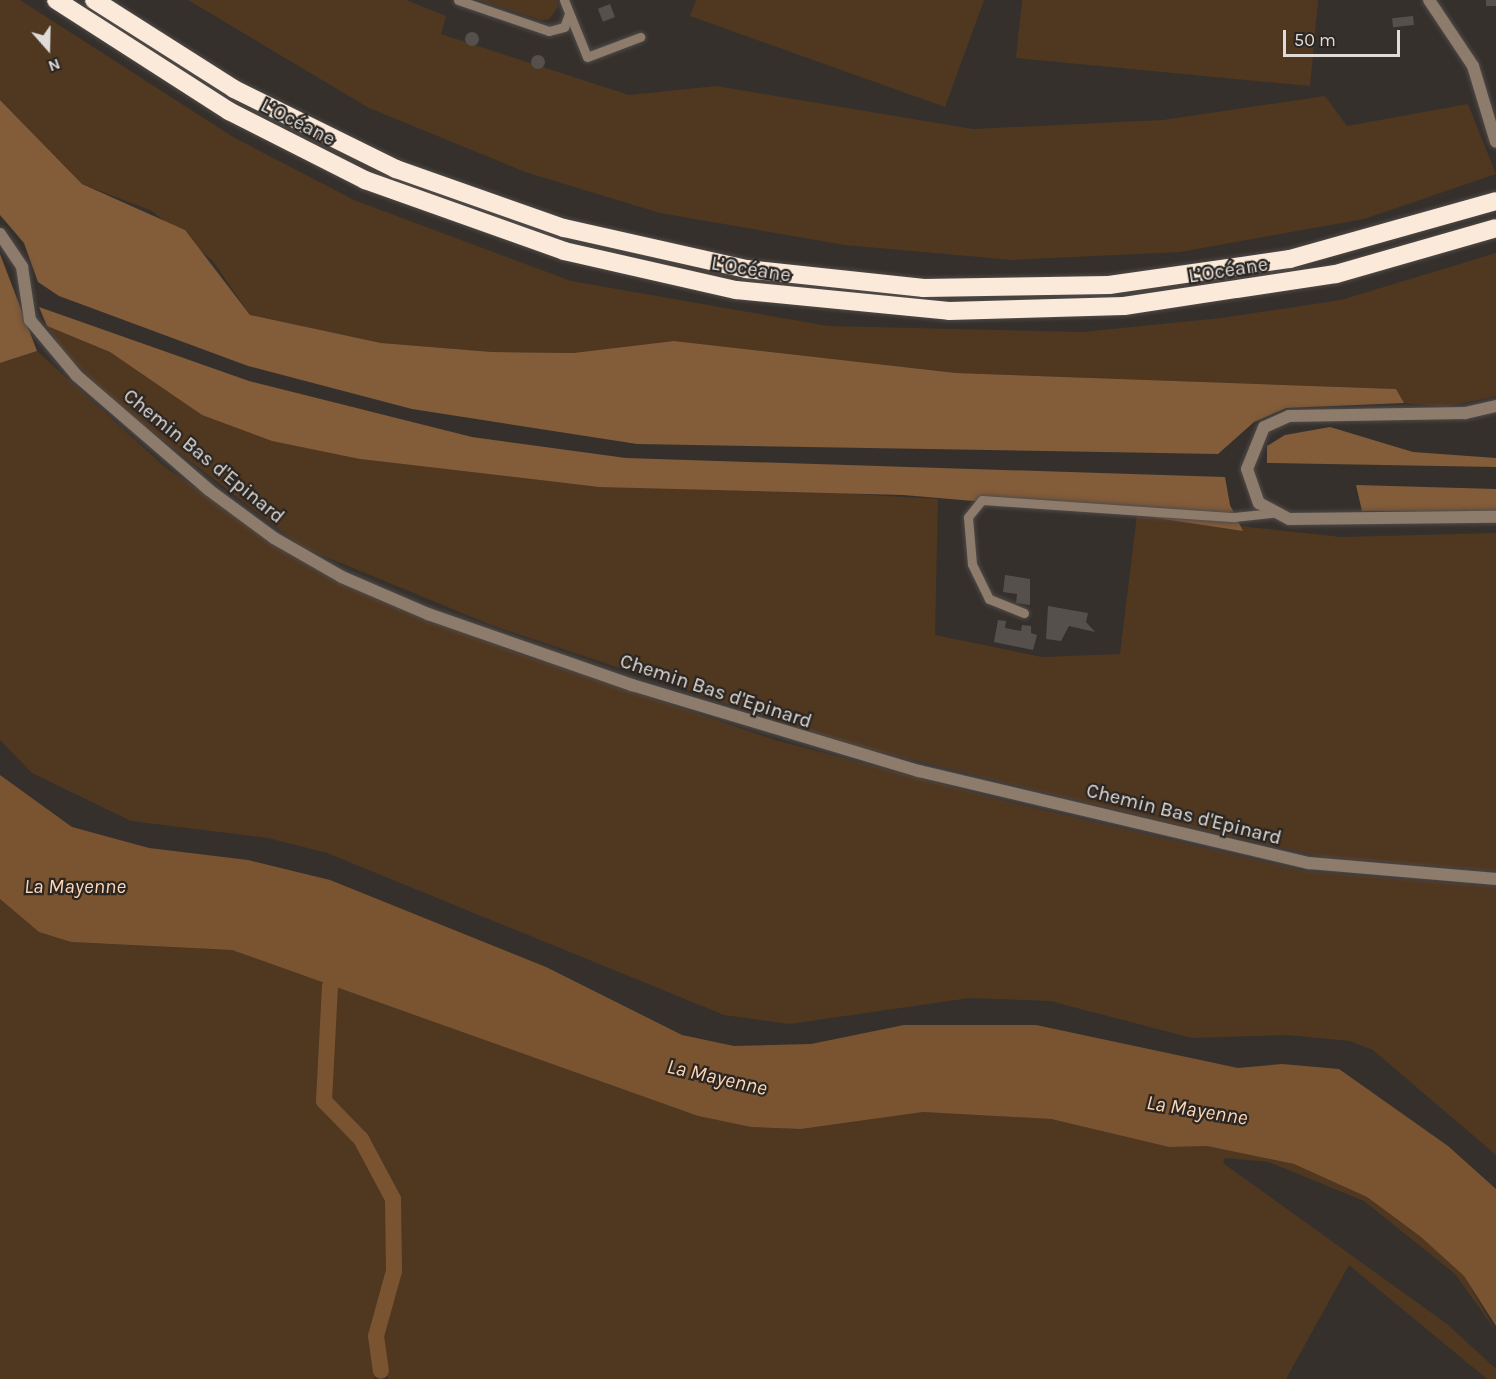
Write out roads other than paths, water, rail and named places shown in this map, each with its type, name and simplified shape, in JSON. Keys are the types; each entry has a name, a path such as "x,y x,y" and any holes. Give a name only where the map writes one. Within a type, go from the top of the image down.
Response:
{"highway":[{"name":"L’Océane","path":"56,0 229,111 365,180 564,252 736,290 949,311 1124,306 1336,274 1496,228"},
{"name":"L’Océane","path":"94,0 234,88 396,169 564,228 746,269 924,288 1119,284 1290,259 1496,201"}],"street":[{"path":"1429,0 1473,66 1496,142"},
{"name":"Chemin Bas d'Epinard","path":"0,234 21,267 27,312 36,330 77,376 208,490 274,538 342,577 428,614 632,685 919,771 1309,863 1496,879"},
{"path":"1496,406 1465,413 1334,413 1276,420 1253,443 1247,469 1251,489 1271,513 1312,522 1496,517"}],"lane":[{"path":"458,0 549,31 564,27 569,14"},
{"path":"564,0 587,57 640,37"},
{"path":"1024,613 989,599 972,564 968,517 982,500 1234,517 1271,513"}],"water":[{"name":"La Mayenne","path":"0,775 72,827 149,848 248,860 330,880 546,967 682,1035 734,1046 811,1044 904,1025 1036,1025 1238,1068 1282,1064 1339,1069 1448,1146 1496,1189 1496,1326 1464,1276 1421,1237 1367,1197 1294,1164 1207,1146 1169,1147 1051,1119 923,1112 801,1129 751,1127 698,1116 232,950 71,942 39,932 0,899"}],"waterway":[{"path":"330,986 324,1101 361,1139 393,1199 394,1271 376,1336 381,1371"}]}
